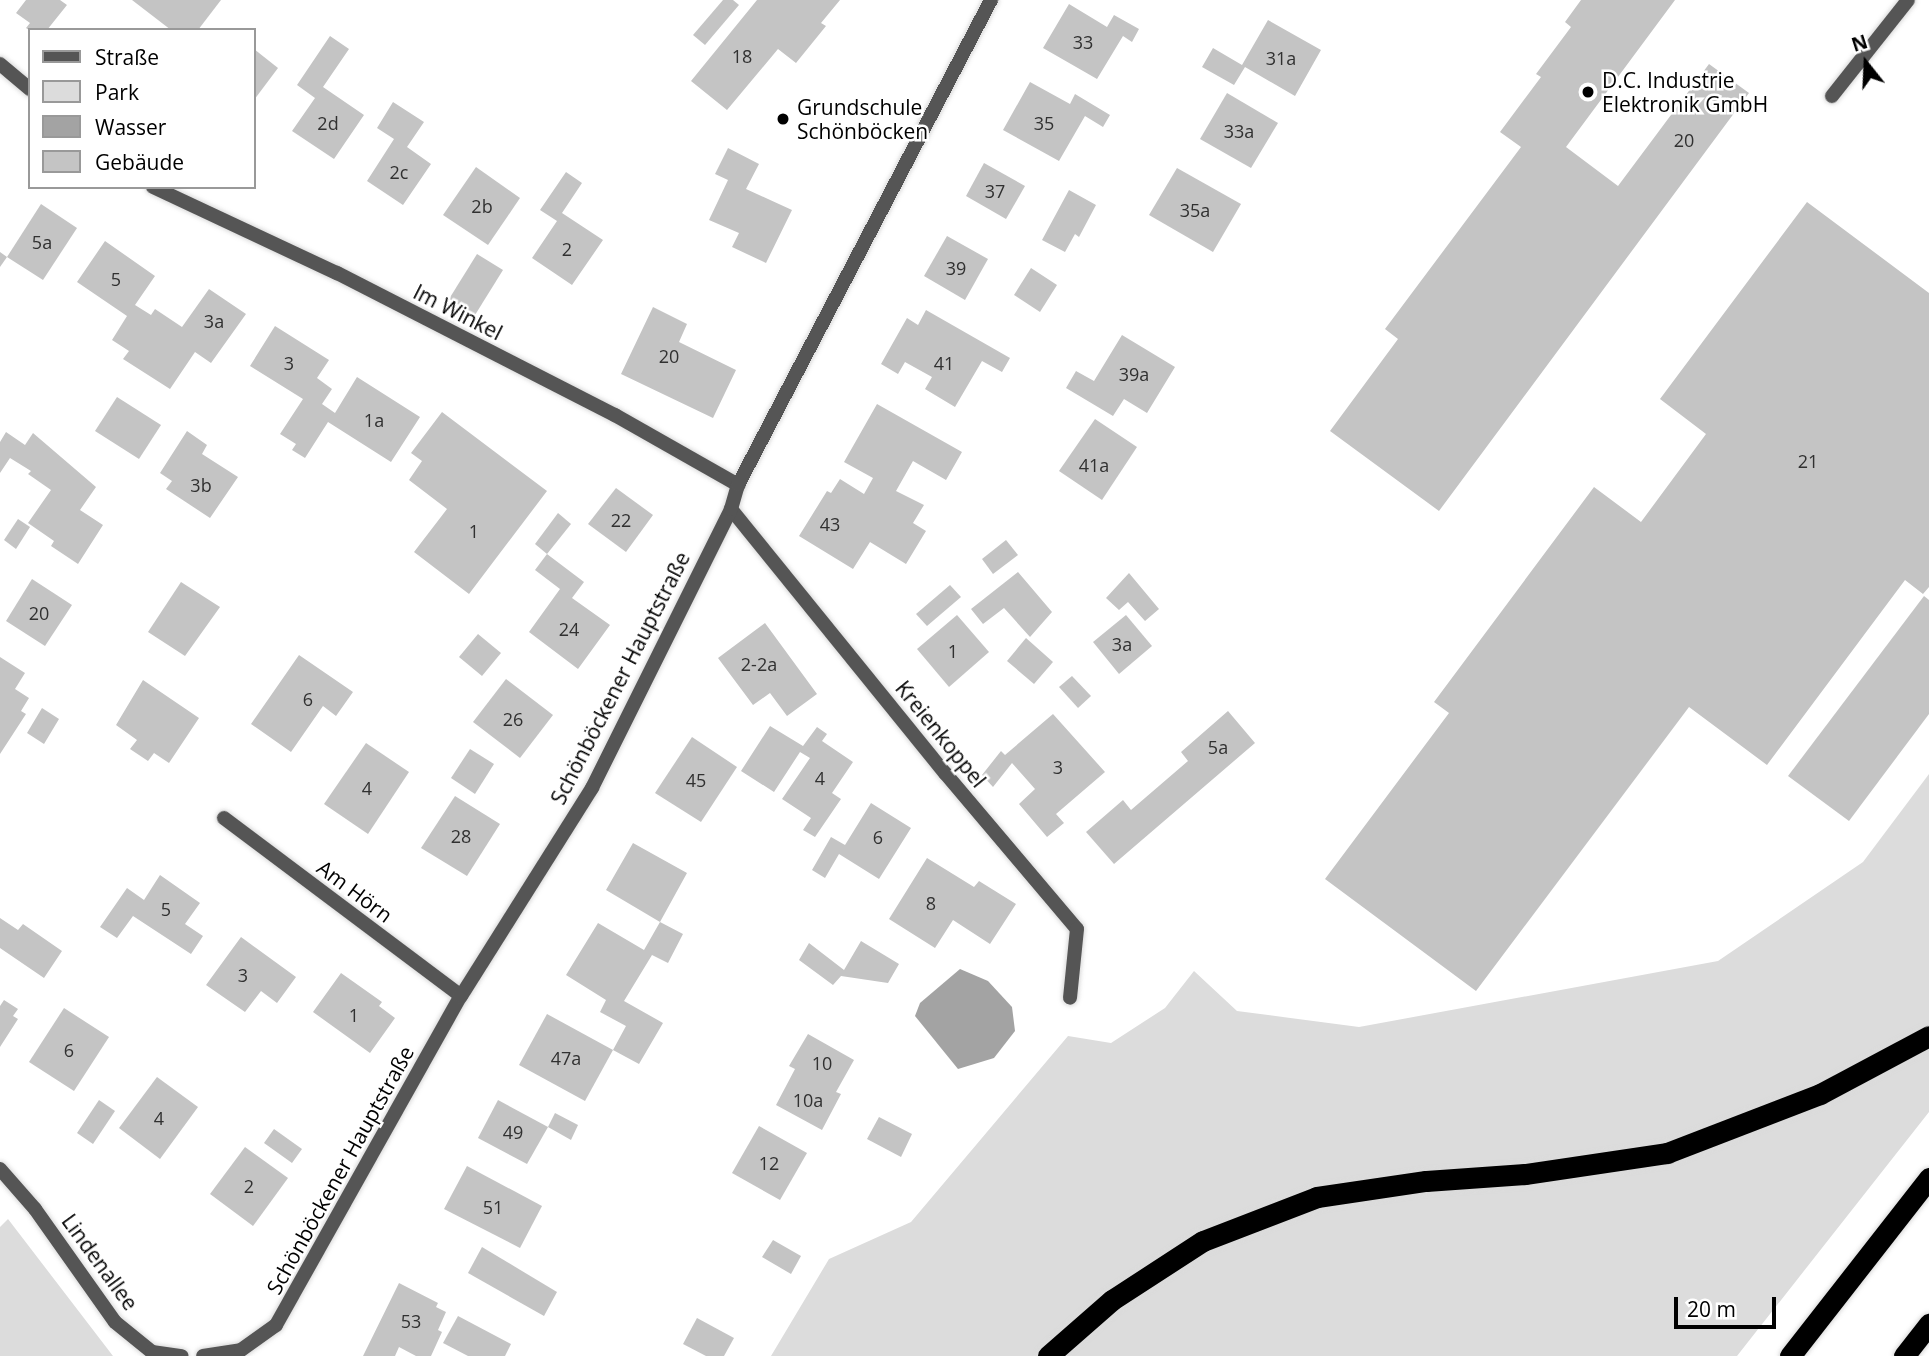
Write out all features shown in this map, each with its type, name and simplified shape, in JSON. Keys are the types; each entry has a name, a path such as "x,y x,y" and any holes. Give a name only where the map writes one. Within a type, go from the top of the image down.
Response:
{"highway":[{"path":"1048,1356 1112,1300 1203,1241 1317,1197 1426,1181 1525,1174 1667,1153 1820,1094 1929,1036"},
{"path":"1790,1356 1929,1178"},
{"path":"1904,1356 1929,1324"}],"street":[{"name":"Schönböckener Hauptstraße","path":"203,1356 241,1350 276,1325 461,996 592,788 731,509 738,485 991,0"},
{"path":"1832,96 1908,0"},
{"path":"0,64 28,87"},
{"name":"Im Winkel","path":"157,189 397,303 615,415 738,485"},
{"name":"Kreienkoppel","path":"731,509 945,773 1077,929 1070,998"},
{"name":"Am Hörn","path":"224,818 461,996"},
{"name":"Lindenallee","path":"0,1169 35,1209 115,1322 152,1352 181,1356"}],"green space":[{"path":"1929,774 1929,1112 1737,1356 771,1356 829,1259 911,1222 1068,1036 1111,1043 1165,1008 1194,971 1237,1011 1359,1027 1718,961 1863,862"},
{"path":"8,1219 113,1356 0,1356 0,1227"}],"water":[{"path":"960,969 988,981 1012,1007 1015,1031 994,1058 958,1069 915,1016 920,1003"}],"building":[{"path":"26,0 60,0 67,5 49,28 28,29 26,28 30,23 16,13"},
{"path":"132,0 221,0 200,28 168,28"},
{"path":"723,0 733,0 739,5 705,45 693,35"},
{"path":"757,0 840,0 821,23 826,26 796,63 778,49 727,110 691,81"},
{"path":"1581,0 1675,0 1566,147 1618,186 1709,64 1749,93 1439,511 1330,431 1398,339 1385,329 1521,147 1500,132 1541,77 1536,74 1571,27 1565,22"},
{"path":"1069,4 1107,27 1114,15 1139,29 1132,42 1123,36 1097,79 1043,48"},
{"path":"1268,20 1321,50 1295,96 1245,67 1234,85 1202,67 1213,48 1242,65"},
{"path":"330,36 349,49 323,87 364,115 334,159 292,131 315,98 297,85"},
{"path":"256,51 278,68 256,97"},
{"path":"1030,82 1070,104 1075,94 1110,115 1103,127 1085,116 1059,161 1003,130"},
{"path":"1227,93 1278,123 1251,168 1200,139"},
{"path":"393,102 424,122 407,147 431,164 403,205 367,181 394,139 377,128"},
{"path":"728,148 759,164 746,189 792,210 766,263 732,247 739,233 709,220 728,180 715,174"},
{"path":"984,163 1025,186 1006,219 966,196"},
{"path":"476,167 520,198 488,245 443,215"},
{"path":"1177,168 1241,204 1213,252 1149,215"},
{"path":"566,172 582,183 562,213 603,240 572,285 532,258 557,221 540,210"},
{"path":"1069,190 1096,205 1079,237 1075,234 1065,252 1042,240"},
{"path":"1807,202 1929,293 1929,587 1923,594 1905,580 1767,765 1689,707 1476,991 1325,879 1449,713 1434,702 1594,487 1641,522 1706,434 1660,399"},
{"path":"41,204 77,228 43,280 7,257"},
{"path":"947,236 988,259 965,300 924,276"},
{"path":"105,241 155,276 135,305 151,315 155,309 182,327 209,289 246,314 211,363 195,352 170,389 123,359 129,351 112,340 127,316 77,282"},
{"path":"0,252 7,257 0,267"},
{"path":"477,254 503,270 475,315 449,299"},
{"path":"1031,268 1057,285 1040,312 1014,295"},
{"path":"653,307 687,324 679,342 736,370 713,418 621,374"},
{"path":"926,310 1010,358 1002,372 982,361 955,407 925,389 932,377 905,362 898,374 881,364 907,318 918,325"},
{"path":"275,326 329,360 317,378 332,389 322,404 335,413 357,377 420,417 391,462 328,422 305,458 292,450 296,444 280,434 303,399 250,366"},
{"path":"1122,335 1175,367 1147,413 1124,399 1113,416 1066,388 1076,371 1094,381"},
{"path":"117,397 161,425 139,459 95,431"},
{"path":"877,404 962,452 946,480 913,461 896,491 924,505 913,523 926,531 906,564 870,542 853,569 799,536 827,491 831,493 840,479 864,494 873,478 844,462"},
{"path":"442,412 547,491 469,594 414,552 447,509 409,480 422,461 411,453"},
{"path":"1095,419 1137,447 1102,500 1059,471"},
{"path":"187,431 207,445 202,454 238,477 210,518 166,489 172,481 160,473"},
{"path":"6,432 25,445 33,433 96,487 80,510 103,525 78,564 51,546 54,541 28,523 51,490 28,474 31,471 10,458 0,473 0,442"},
{"path":"616,488 653,515 626,552 588,524"},
{"path":"558,513 571,524 547,554 535,544"},
{"path":"18,519 30,527 16,549 4,540"},
{"path":"1006,540 1018,555 993,574 982,559"},
{"path":"547,554 584,582 572,598 610,625 578,669 529,632 560,589 535,570"},
{"path":"1018,572 1052,612 1030,637 1004,608 983,624 971,609"},
{"path":"1129,573 1159,609 1145,621 1128,602 1119,610 1106,598"},
{"path":"32,579 72,605 45,646 6,621"},
{"path":"181,582 220,607 185,656 148,632"},
{"path":"950,585 961,597 927,626 916,614"},
{"path":"1924,596 1929,600 1929,714 1849,821 1788,776"},
{"path":"957,615 989,652 949,687 917,649"},
{"path":"1126,615 1152,646 1119,674 1093,642"},
{"path":"765,623 817,694 787,716 770,693 753,705 718,658"},
{"path":"478,634 501,653 482,676 459,657"},
{"path":"1026,638 1053,662 1034,684 1007,661"},
{"path":"299,655 353,692 336,716 323,706 291,752 251,724"},
{"path":"0,657 25,673 15,689 29,698 21,711 26,714 0,754"},
{"path":"1072,676 1091,696 1078,708 1059,687"},
{"path":"506,679 553,715 520,758 473,722"},
{"path":"143,680 199,718 169,763 154,753 148,761 130,749 137,740 116,725"},
{"path":"42,708 59,719 44,744 27,733"},
{"path":"1228,711 1255,743 1114,864 1086,832 1123,800 1131,810 1188,761 1181,752"},
{"path":"1053,714 1105,772 1056,814 1064,823 1047,837 1019,804 1035,789 1012,763 993,787 982,775 1001,751 1005,755"},
{"path":"770,726 803,746 817,727 827,734 822,741 853,762 832,793 841,799 815,837 803,830 811,818 782,799 810,758 800,752 774,792 741,771"},
{"path":"692,737 737,767 701,822 655,793"},
{"path":"366,743 409,772 368,834 324,804"},
{"path":"470,749 494,764 475,794 451,778"},
{"path":"455,796 500,824 467,876 421,848"},
{"path":"871,803 911,828 879,879 839,854 825,878 812,870 831,837 845,845"},
{"path":"633,843 687,873 660,922 606,890"},
{"path":"927,858 974,887 979,881 1016,904 990,944 953,920 935,948 889,919"},
{"path":"160,875 200,903 185,924 203,936 191,954 133,916 117,938 100,927 127,888 144,900"},
{"path":"0,918 18,930 23,924 62,951 44,978 0,948"},
{"path":"660,922 683,934 668,963 652,955 624,1001 663,1023 639,1064 613,1050 626,1026 600,1012 606,1000 566,975 598,923 644,950"},
{"path":"241,937 296,977 277,1003 261,991 245,1012 206,985"},
{"path":"861,941 899,964 888,983 841,976 833,985 799,960 809,943 844,970"},
{"path":"341,973 382,1002 379,1006 395,1018 370,1053 313,1012"},
{"path":"4,1000 18,1009 13,1016 18,1019 0,1047 0,1006"},
{"path":"64,1008 109,1037 74,1091 29,1062"},
{"path":"547,1014 613,1050 585,1101 519,1065"},
{"path":"808,1034 854,1060 836,1092 841,1094 822,1130 776,1105 795,1069 789,1066"},
{"path":"157,1077 198,1107 160,1159 119,1128"},
{"path":"99,1100 115,1111 93,1144 77,1133"},
{"path":"498,1100 548,1127 527,1164 478,1138"},
{"path":"555,1113 578,1125 571,1140 548,1127"},
{"path":"879,1117 912,1134 901,1157 867,1139"},
{"path":"759,1126 807,1153 780,1200 732,1173"},
{"path":"274,1129 302,1149 292,1163 264,1143"},
{"path":"245,1147 288,1178 253,1226 210,1194"},
{"path":"467,1166 542,1206 520,1248 444,1209"},
{"path":"773,1240 801,1256 791,1274 762,1257"},
{"path":"482,1247 557,1292 544,1316 468,1273"},
{"path":"399,1283 438,1303 436,1307 446,1312 438,1330 442,1332 431,1356 416,1356 399,1347 395,1356 363,1356"},
{"path":"458,1316 511,1344 505,1356 468,1356 443,1343"},
{"path":"697,1318 734,1338 724,1356 706,1356 683,1344"}],"place":[{"name":"D.C. Industrie Elektronik GmbH","path":"1588,92"},
{"name":"Grundschule Schönböcken","path":"783,119"}]}
